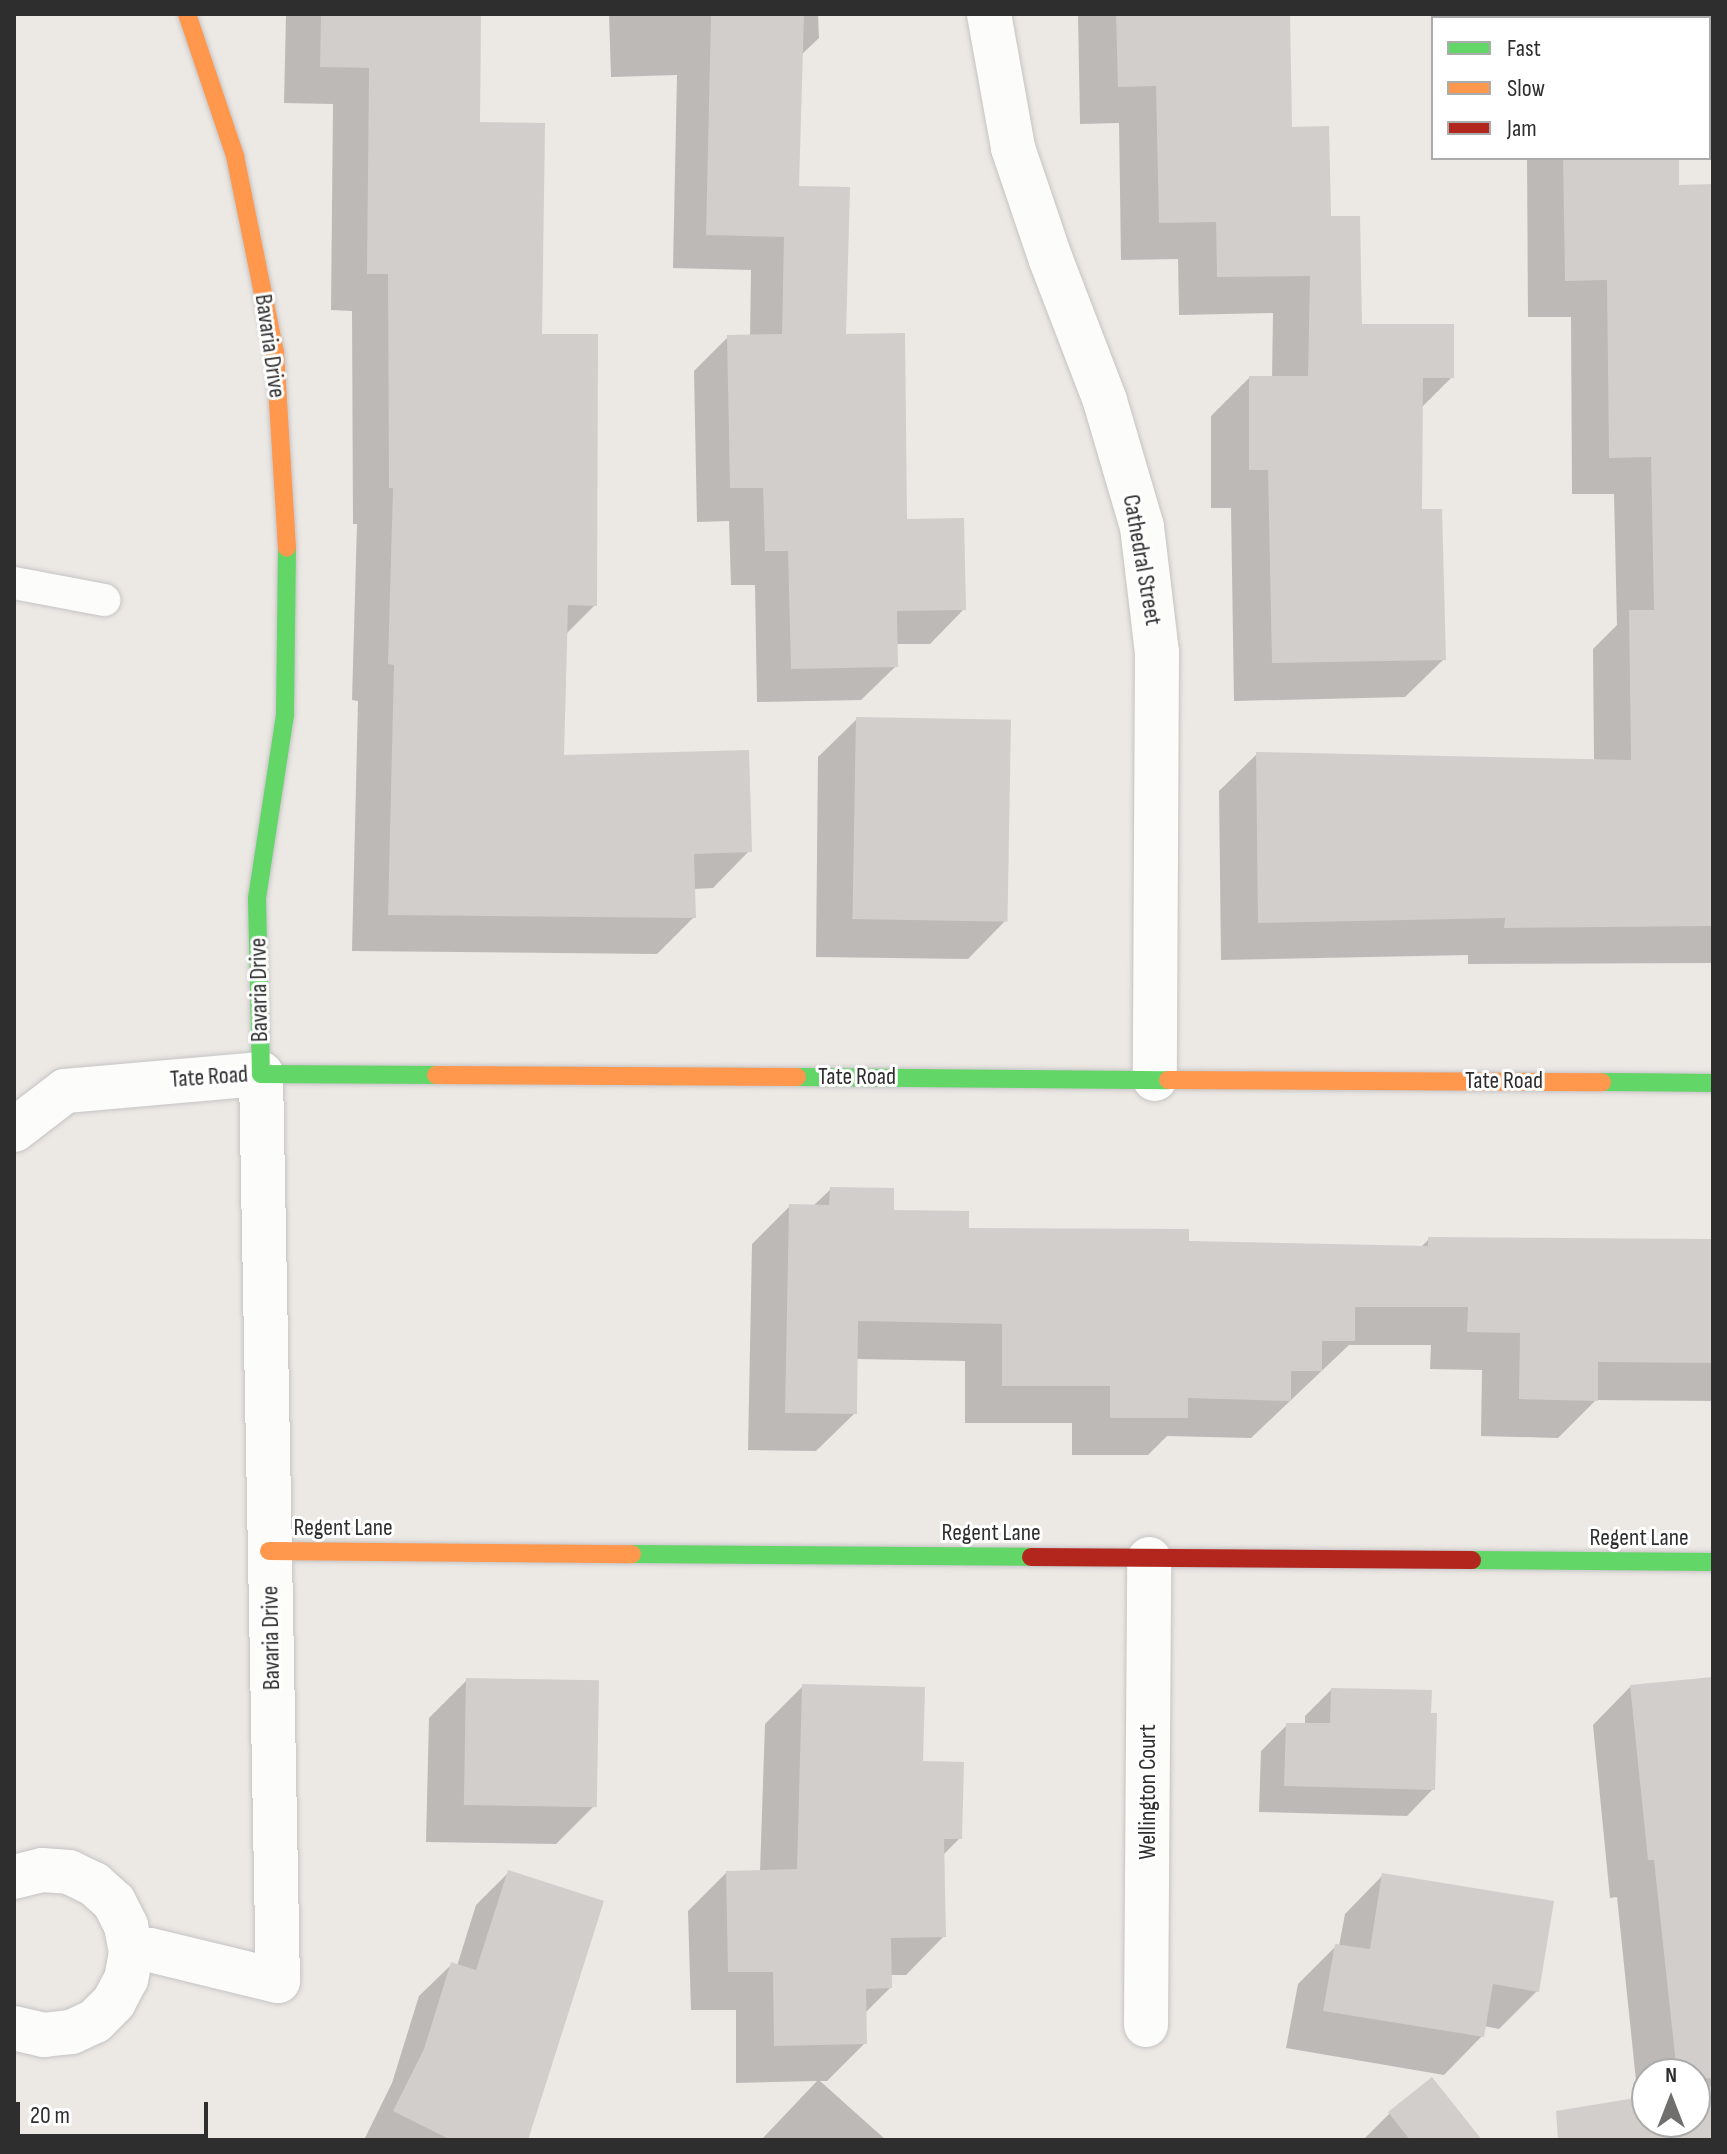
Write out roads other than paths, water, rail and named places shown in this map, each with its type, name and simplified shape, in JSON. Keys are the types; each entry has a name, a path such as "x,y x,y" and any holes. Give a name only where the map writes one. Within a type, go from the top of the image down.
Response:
{"street":[{"name":"Bavaria Drive","path":"131,1952 150,1950 278,1981 257,899 285,715 287,523 275,352 235,156 187,14"},
{"name":"Cathedral Street","path":"989,14 1013,148 1051,260 1105,401 1142,527 1157,652 1155,1079"},
{"name":"Tate Road","path":"14,1130 65,1091 261,1074 1713,1083"},
{"name":"Regent Lane","path":"269,1551 1713,1562"},
{"name":"Wellington Court","path":"1146,2025 1149,1559"},
{"path":"14,1877 42,1870 69,1872 94,1884 114,1902 126,1926 131,1952 126,1979 114,2002 95,2021 71,2032 44,2035 14,2028"}],"lane":[{"path":"14,583 104,600"}]}
